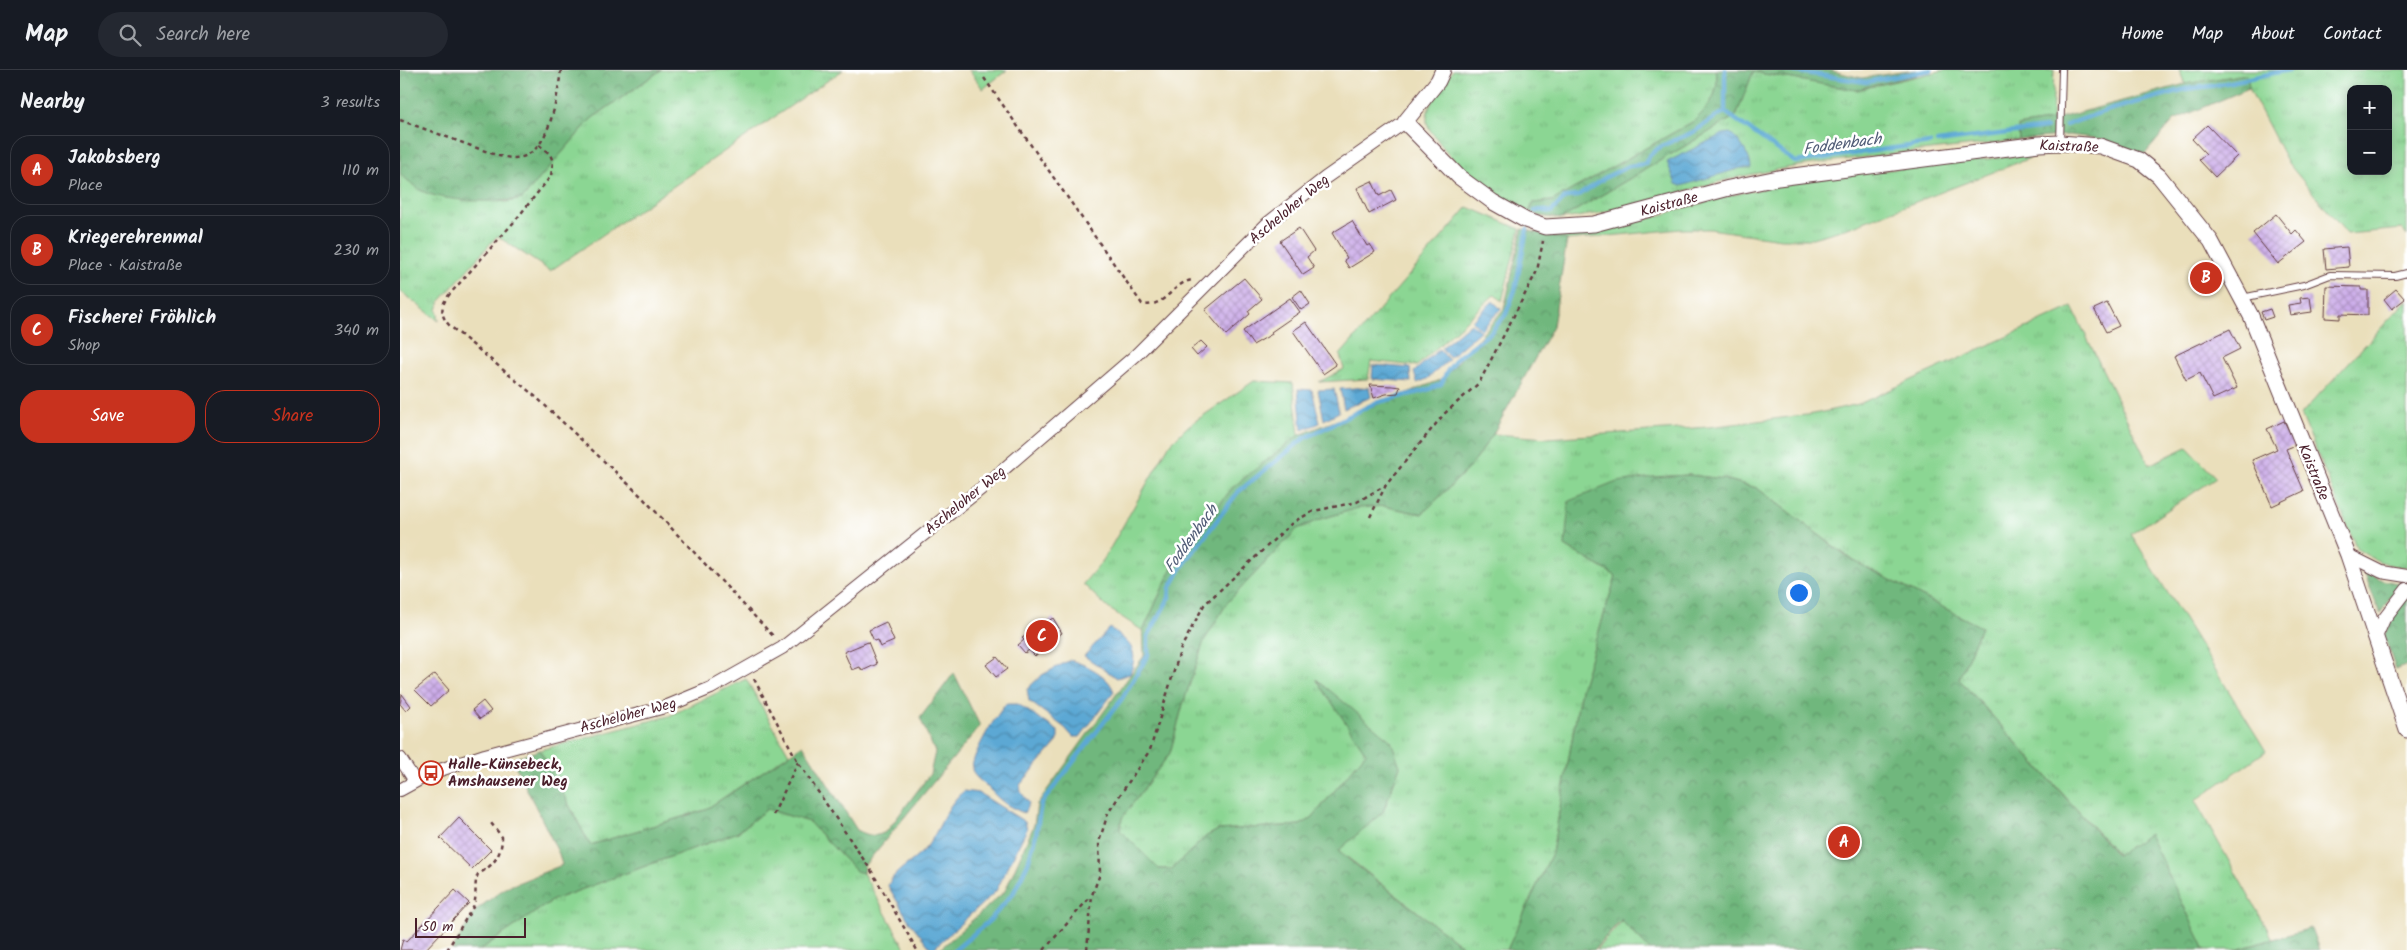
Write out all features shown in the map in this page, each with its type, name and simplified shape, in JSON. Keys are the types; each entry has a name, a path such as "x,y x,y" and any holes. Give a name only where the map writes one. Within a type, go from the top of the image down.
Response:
{"street":[{"name":"Ascheloher Weg","path":"400,790 415,781 485,754 665,707 711,688 782,648 1053,428 1135,356 1268,223 1325,178 1405,122 1438,82 1443,70"},
{"name":"Kaistraße","path":"1405,122 1459,176 1493,202 1525,220 1545,227 1594,224 1729,188 1778,178 2060,143 2100,146 2139,160 2159,176 2211,241 2242,298 2348,555 2407,730"},
{"path":"2348,555 2382,572 2407,576"},
{"path":"2376,637 2388,613 2407,589"},
{"path":"400,758 415,781"}],"lane":[{"path":"2060,143 2062,70"},
{"path":"2242,298 2304,284 2330,275 2395,276 2407,273"}],"path":[{"path":"400,120 500,156 524,157 539,145 552,113 561,70"},
{"path":"984,78 1142,304 1151,306 1160,303 1191,280 1204,287"},
{"path":"539,145 550,154 554,162 551,176 514,222 449,295 443,306 443,318 450,326 536,397 641,496 766,627 782,648"},
{"path":"1370,517 1386,485 1444,414 1479,382 1537,271 1545,227"},
{"path":"1087,950 1092,895 1100,874 1099,842 1108,813 1150,750 1181,648 1204,604 1293,522 1314,511 1356,502 1386,485"},
{"path":"748,668 798,762 872,872 917,950"},
{"path":"773,815 798,762"},
{"path":"447,950 476,900 475,885 478,874 492,864 499,854 502,837 491,823"},
{"path":"1044,950 1092,895"}],"green space":[{"path":"400,70 661,70 591,119 522,199 486,201 431,195 419,189 400,174"},
{"path":"661,70 843,70 550,271 497,236 440,301 437,310 439,321 400,291 400,174 422,191 506,202 522,199 591,119"},
{"path":"969,70 1007,70 983,89"},
{"path":"1453,70 1716,70 1717,78 1715,92 1709,104 1694,121 1552,201 1533,203 1529,212 1515,206 1477,181 1445,150 1429,128 1427,114 1429,107"},
{"path":"1716,70 1828,70 1862,78 1916,70 1917,75 1856,90 1753,72 1736,116 1561,219 1539,216 1529,212 1533,203 1552,201 1694,121 1705,110 1715,92"},
{"path":"1945,70 2054,70 2052,120 2018,126 2019,140 1786,168 1729,179 1610,211 1561,219 1736,116 1753,72 1856,90"},
{"path":"2179,70 2407,70 2407,236 2402,229 2347,234 2288,163 2249,88 2247,74 2185,84"},
{"path":"2247,74 2249,88 2174,120 2145,154 2102,139 2069,135 2019,140 2018,126 2052,120 2185,84"},
{"path":"2043,153 1848,228 1809,239 1781,239 1710,229 1681,229 1567,240 1546,235 1597,231 1622,226 1721,198 1783,185 1894,169"},
{"path":"1468,207 1520,229 1502,301 1495,294 1417,366 1371,361 1368,379 1319,382 1344,369 1340,355"},
{"path":"1522,229 1567,240 1553,326 1493,434 1470,467 1422,514 1383,506 1358,508 1321,519 1297,529 1227,603 1204,641 1183,704 1170,753 1122,818 1120,830 1159,869 1172,869 1205,837 1218,830 1300,825 1311,819 1366,753 1316,679 1391,741 1400,766 1383,812 1338,851 1467,950 939,950 1005,891 1034,825 1037,804 1144,656 1143,631 1173,565 1233,487 1299,435 1443,379 1504,309"},
{"path":"2407,300 2407,567 2393,566 2380,562 2357,549 2301,414"},
{"path":"2072,307 2149,465 2187,447 2216,478 2131,534 2266,751 2195,801 2273,939 2236,950 2205,950 2149,835 2118,855 1959,679 1981,627 1852,560 1757,488 1724,479 1689,475 1653,477 1565,546 1616,576 1581,689 1552,853 1507,950 1467,950 1338,850 1383,812 1400,766 1318,680 1366,753 1311,819 1300,825 1218,830 1205,837 1173,869 1159,869 1120,830 1122,818 1170,753 1183,704 1204,641 1227,603 1297,529 1321,519 1358,508 1383,506 1422,514 1470,467 1493,434 1547,438 1709,427 1814,414 1859,404"},
{"path":"1254,381 1293,383 1299,435 1233,487 1173,565 1143,631 1108,608 1083,584 1104,559 1169,445 1188,426"},
{"path":"1689,475 1724,479 1757,488 1852,560 1981,627 1959,679 2117,855 2149,834 2205,950 1650,950 1621,920 1594,950 1507,950 1552,853 1581,689 1616,576 1565,546 1569,501 1617,482"},
{"path":"2364,572 2383,580 2402,584 2389,599 2380,614"},
{"path":"2407,597 2407,665 2396,670 2384,635 2400,604"},
{"path":"954,673 980,726 864,866 863,873 856,871 809,822 767,809 738,832 553,900 480,950 452,950 476,910 505,888 562,865 559,854 512,759 540,750 590,845 705,810 803,745 857,830 869,835 876,835 887,831 930,774 935,752 920,718"},
{"path":"746,679 789,754 705,810 590,845 540,750 669,716"},
{"path":"767,809 809,822 856,871 863,873 906,950 480,950 553,900 738,832"},
{"path":"1622,921 1650,950 1596,950"},
{"path":"2311,928 2319,950 2236,950"}],"water":[{"path":"1730,133 1744,149 1751,168 1741,168 1681,186 1676,184 1667,162 1723,134"},
{"path":"1493,301 1501,309 1481,330 1472,321"},
{"path":"1471,323 1480,331 1450,357 1441,348"},
{"path":"1439,349 1449,360 1427,379 1417,383 1414,372"},
{"path":"1373,365 1410,368 1411,382 1372,379"},
{"path":"1369,387 1371,397 1344,409 1340,389"},
{"path":"1298,389 1312,390 1320,423 1302,430"},
{"path":"1334,389 1339,412 1324,420 1318,390"},
{"path":"1110,628 1131,647 1134,658 1130,674 1117,678 1084,656"},
{"path":"1070,660 1090,668 1102,676 1114,692 1080,737 1073,737 1065,728 1029,701 1027,689 1042,675"},
{"path":"1006,704 1018,704 1058,731 1058,741 1020,785 1021,792 1029,803 1024,813 1007,805 976,777 972,769 980,745"},
{"path":"964,791 979,793 1025,822 1027,829 996,891 932,950 909,921 888,886 894,876 929,844 952,804"}],"building":[{"path":"2207,125 2237,156 2215,177 2199,160 2206,154 2192,139"},
{"path":"1372,181 1379,196 1391,190 1396,200 1369,214 1357,188"},
{"path":"2276,214 2292,234 2296,230 2306,242 2278,264 2253,233"},
{"path":"1352,221 1367,246 1370,244 1375,252 1349,268 1344,260 1347,258 1332,233"},
{"path":"1299,228 1314,251 1307,257 1314,268 1303,275 1280,241"},
{"path":"2347,247 2349,267 2326,269 2324,249"},
{"path":"1244,278 1262,299 1248,311 1250,314 1226,335 1205,310"},
{"path":"2326,286 2361,287 2361,290 2368,290 2368,315 2340,314 2340,319 2325,318"},
{"path":"2396,289 2405,299 2392,309 2384,299"},
{"path":"1301,290 1310,304 1301,310 1292,297"},
{"path":"2310,297 2312,312 2290,315 2288,305 2301,303 2300,298"},
{"path":"1290,298 1300,312 1271,332 1272,334 1253,345 1243,331"},
{"path":"2107,303 2119,326 2106,332 2094,309"},
{"path":"2270,309 2273,317 2264,320 2261,312"},
{"path":"1306,322 1336,365 1323,374 1293,331"},
{"path":"2230,329 2240,349 2222,358 2237,388 2213,399 2200,373 2186,380 2174,356"},
{"path":"1201,341 1207,347 1197,356 1191,349"},
{"path":"1370,385 1400,387 1398,393 1374,398"},
{"path":"2284,421 2296,445 2286,449 2304,491 2272,506 2252,460 2277,449 2267,429"},
{"path":"1053,618 1062,633 1039,649 1041,651 1035,656 1029,650 1025,653 1018,645 1024,640 1022,638"},
{"path":"886,622 894,641 880,647 877,640 874,641 869,630"},
{"path":"868,642 877,664 862,671 860,667 852,670 844,652"},
{"path":"997,657 1007,669 996,677 986,665"},
{"path":"435,674 449,690 431,706 415,690"},
{"path":"402,694 411,706 406,711 400,704"},
{"path":"483,701 491,711 480,719 472,710"},
{"path":"459,818 491,850 472,869 440,838"},
{"path":"455,890 469,903 425,950 400,950 403,939 407,941"}],"waterway":[{"path":"1725,70 1725,112"},
{"path":"1785,70 1866,82 1931,70"},
{"name":"Foddenbach","path":"2066,125 2105,111 2186,89 2211,86 2289,70"},
{"name":"Foddenbach","path":"1535,211 1551,212 1566,197 1578,196 1606,177 1629,166 1645,164 1648,157 1659,148 1695,131 1725,112 1795,162 1930,143"},
{"name":"Foddenbach","path":"1937,142 2046,128"},
{"name":"Foddenbach","path":"955,950 990,920 1014,892 1028,863 1036,834 1041,804 1121,700 1148,655 1148,636 1169,598 1170,588 1182,567 1238,492 1303,439 1375,403 1427,390 1441,384 1448,370 1458,357 1490,333 1506,314 1515,290 1527,229"}],"place":[{"name":"Kriegerehrenmal","path":"2206,278"},
{"name":"Fischerei Fröhlich","path":"1042,636"},
{"name":"Halle-Künsebeck, Amshausener Weg","path":"431,773"},
{"name":"Jakobsberg","path":"1844,842"}]}
